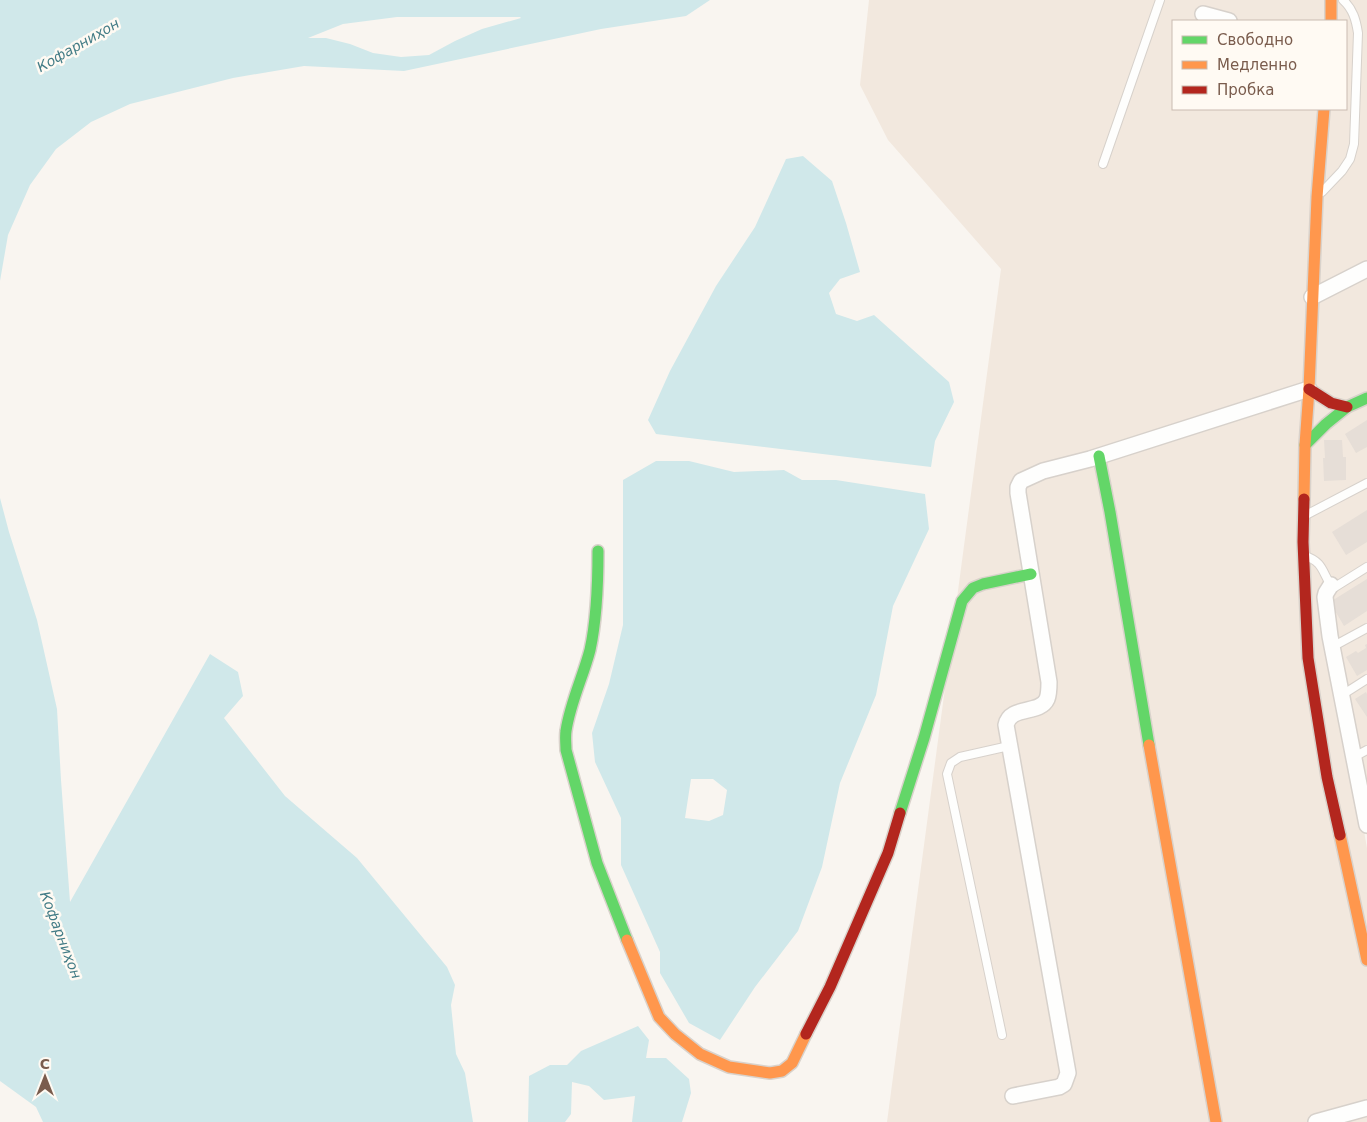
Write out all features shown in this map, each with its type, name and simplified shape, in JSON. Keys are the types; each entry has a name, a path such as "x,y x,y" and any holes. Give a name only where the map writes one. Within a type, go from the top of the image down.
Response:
{"street":[{"path":"1331,0 1331,20"},
{"path":"1202,14 1225,20"},
{"path":"1324,110 1317,197 1305,445 1304,556 1308,658 1327,777 1364,927 1367,960"},
{"path":"1312,296 1367,269"},
{"path":"1309,389 1326,401 1338,406 1347,406"},
{"path":"1013,1096 1059,1087 1064,1084 1068,1073 1006,725 1010,715 1042,705 1047,700 1049,693 1049,682 1018,487 1021,481 1043,471 1099,456 1309,389"},
{"path":"1305,445 1347,406 1367,398"},
{"path":"1099,456 1162,824 1216,1122"},
{"path":"598,551 598,588 594,629 587,663 577,691 566,733 566,750 597,863 659,1016 676,1034 700,1054 729,1067 770,1073 782,1071 792,1062 830,987 888,853 924,738 962,600 973,588 978,586 1031,574"},
{"path":"1331,585 1325,597 1332,647 1342,695 1360,753 1366,819"},
{"path":"1316,1122 1367,1108"}],"lane":[{"path":"1103,164 1160,0"},
{"path":"1317,197 1350,159 1354,144 1358,33 1356,18 1349,5 1343,0"},
{"path":"1304,516 1367,484"},
{"path":"1304,556 1313,558 1318,562 1322,566 1331,585 1335,587 1367,568"},
{"path":"1332,647 1367,628"},
{"path":"1342,695 1367,679"},
{"path":"1002,1035 947,774 951,764 960,757 1009,746"}],"shaded area":[{"path":"869,0 1367,0 1367,836 1336,673 1367,848 1367,1122 887,1122 1001,269 888,140 860,85"}],"water":[{"name":"Кофарниҳон","path":"0,0 710,0 686,16 601,29 404,71 304,66 233,78 130,104 91,122 56,149 30,185 8,235 0,281","holes":["397,17 520,17 482,29 429,55 401,57 373,53 350,44 326,38 308,38 343,24"]},
{"path":"803,156 832,181 860,272 840,279 829,293 836,314 857,321 874,315 949,382 954,402 935,441 931,467 656,434 648,420 670,371 716,286 755,227 786,159"},
{"path":"656,461 689,461 734,472 784,470 802,480 836,480 925,494 929,529 893,606 876,695 840,783 822,867 798,931 755,987 720,1040 689,1023 660,973 660,952 621,865 621,818 595,762 592,733 609,684 623,625 623,480","holes":["691,779 713,779 727,790 723,815 709,821 685,818"]},
{"name":"Кофарниҳон","path":"0,498 37,620 57,709 70,902 210,654 238,672 243,696 224,718 285,796 357,858 447,967 455,985 451,1005 456,1054 465,1073 473,1122 43,1122 36,1107 0,1081"},
{"path":"638,1026 649,1040 646,1058 666,1058 689,1079 691,1093 682,1122 632,1122 635,1096 604,1100 589,1086 572,1082 571,1114 565,1122 528,1122 529,1076 550,1065 567,1065 581,1051"}],"building":[{"path":"1367,420 1367,447 1356,453 1345,434"},
{"path":"1324,440 1342,440 1343,457 1346,457 1346,480 1324,481"},
{"path":"1367,510 1367,542 1346,555 1332,532"},
{"path":"1367,579 1367,611 1344,626 1330,602"},
{"path":"1367,644 1367,670 1357,676 1346,657 1356,651 1358,653 1366,648 1365,645"},
{"path":"1366,692 1367,694 1367,717 1355,699"}],"traffic: fast":[{"path":"1305,445 1347,407 1367,398"},
{"path":"1099,456 1149,745"},
{"path":"598,551 597,601 594,626 590,650 568,721 566,750 597,863 627,940"},
{"path":"900,813 924,738 962,601 973,588 983,584 1031,574"}],"traffic: slow":[{"path":"1331,0 1331,20"},
{"path":"1304,499 1317,197 1324,110"},
{"path":"1149,745 1216,1122"},
{"path":"1340,835 1367,960"},
{"path":"627,940 659,1017 675,1034 700,1054 729,1067 770,1073 782,1071 792,1063 806,1034"}],"traffic: jam":[{"path":"1309,389 1331,403 1347,407"},
{"path":"1304,499 1303,542 1308,658 1327,777 1340,835"},
{"path":"806,1034 830,987 888,853 900,813"}]}
